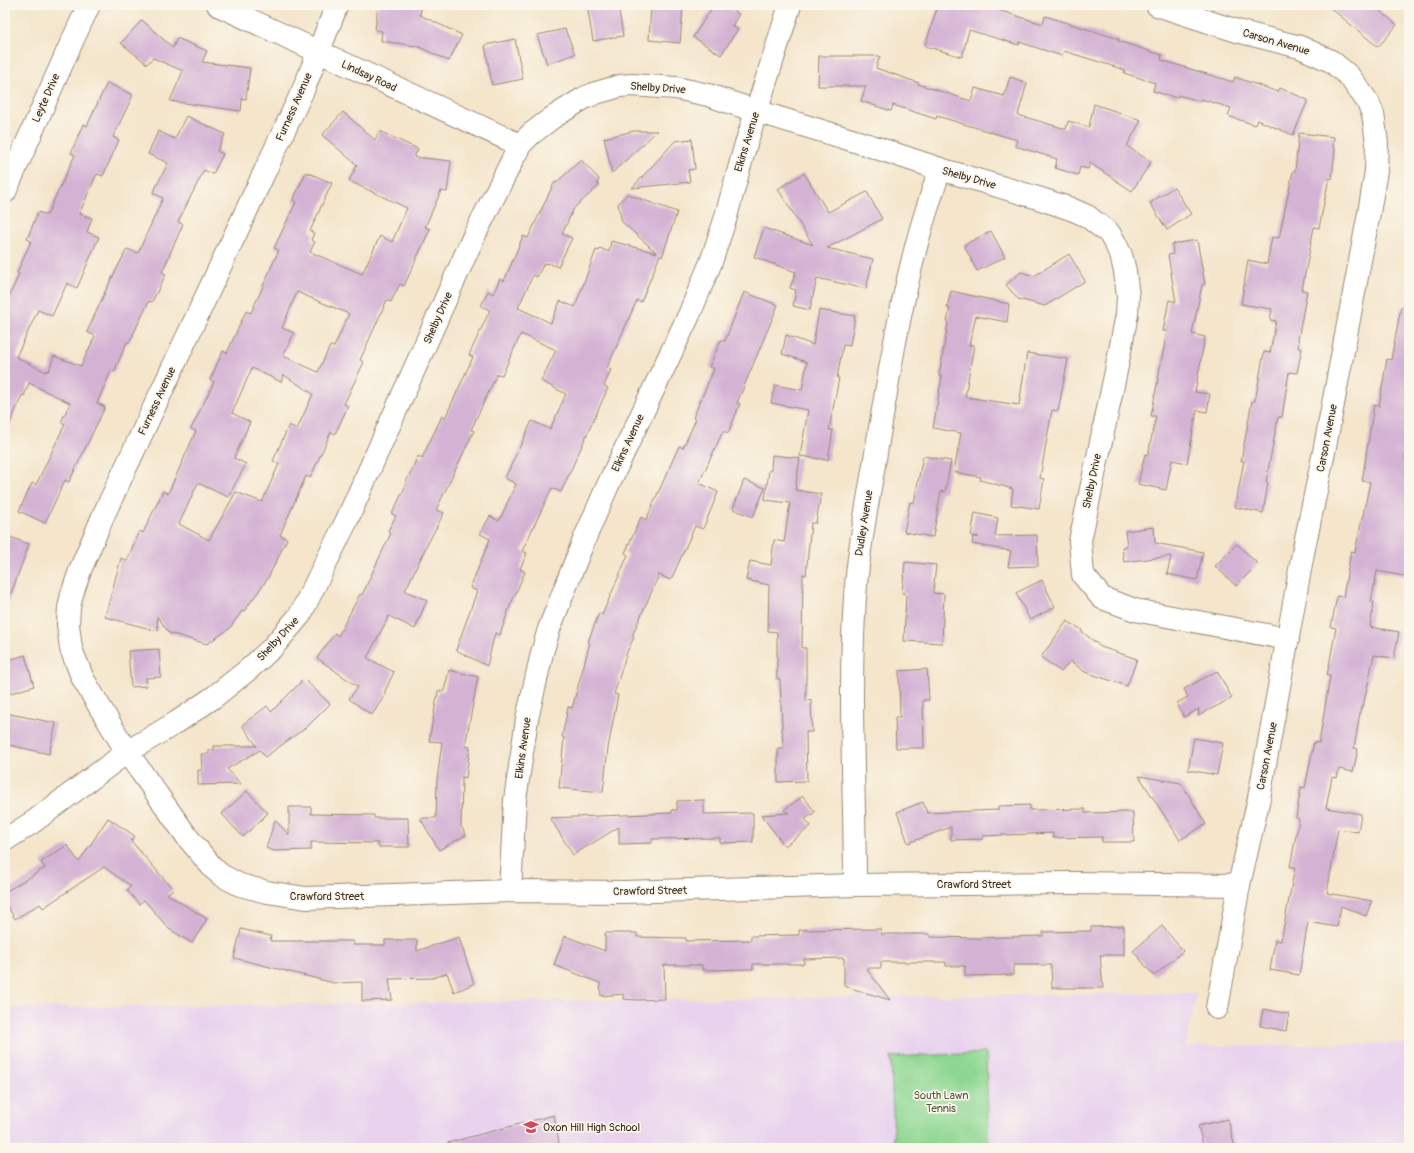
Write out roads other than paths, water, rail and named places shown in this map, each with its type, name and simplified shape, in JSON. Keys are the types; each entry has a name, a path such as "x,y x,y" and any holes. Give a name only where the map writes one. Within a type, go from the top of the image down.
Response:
{"street":[{"name":"Leyte Drive","path":"5,192 68,48 89,5"},
{"name":"Lindsay Road","path":"218,5 520,145"},
{"path":"317,52 336,5"},
{"name":"Elkins Avenue","path":"510,891 516,800 527,719 549,629 584,540 608,485 689,315 711,262 725,220 756,111 790,5"},
{"name":"Carson Avenue","path":"1157,5 1237,31 1300,47 1319,54 1331,61 1349,76 1368,102 1373,114 1377,143 1376,171 1326,444 1303,553 1259,798 1239,884 1216,1008"},
{"name":"Furness Avenue","path":"127,752 83,679 71,649 68,624 72,594 81,568 104,514 297,102 317,52"},
{"name":"Shelby Drive","path":"5,840 34,822 127,752 178,722 220,692 272,648 300,615 346,522 473,238 520,145 530,134 584,98 620,86 645,85 676,88 708,95 1071,209 1087,216 1109,233 1121,255 1128,296 1116,371 1080,541 1083,575 1102,598 1135,610 1288,639"},
{"name":"Dudley Avenue","path":"855,885 855,807 852,726 854,616 859,554 882,416 902,313 920,232 940,169"},
{"name":"Crawford Street","path":"127,752 188,838 213,868 221,875 240,885 267,892 306,898 510,891 624,892 855,885 1064,883 1239,884"}],"place":[{"name":"Oxon Hill High School","path":"531,1127"}],"park label":[{"name":"South Lawn Tennis","path":"941,1101"}]}
